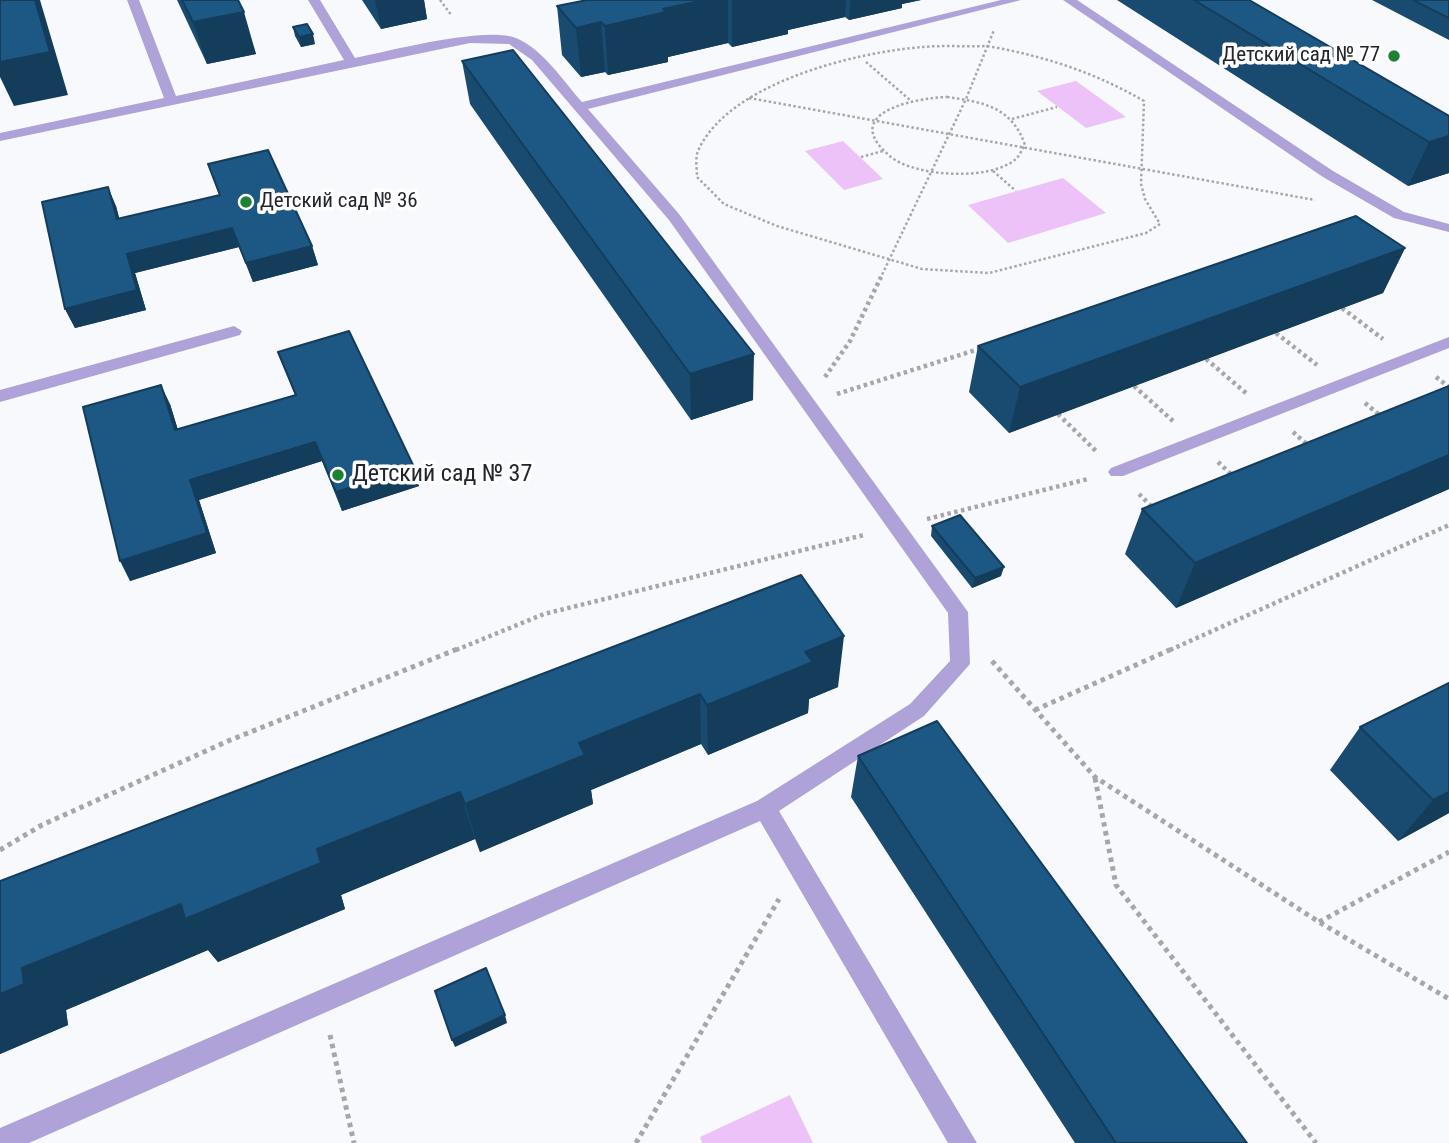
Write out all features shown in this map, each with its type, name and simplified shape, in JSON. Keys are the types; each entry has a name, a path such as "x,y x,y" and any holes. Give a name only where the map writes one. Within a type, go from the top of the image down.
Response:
{"lane":[{"path":"133,0 171,100"},
{"path":"314,0 351,61"},
{"path":"1069,0 1328,174 1399,215 1449,228"},
{"path":"579,107 1010,1"},
{"path":"0,137 351,61 470,39 512,41 536,57 674,217 806,404 958,611 960,664 917,710 765,808 0,1142"},
{"path":"0,396 234,331"},
{"path":"1117,472 1449,342"},
{"path":"765,808 963,1143"}],"path":[{"path":"806,404 850,341 1010,1"},
{"path":"987,46 1049,57 1108,78 1144,101 1146,126 1140,170 1144,197 1160,224 1146,233 989,273 922,269 777,226 723,204 697,177 698,152 714,126 748,98 799,75 862,58 922,47 987,46"},
{"path":"862,58 911,100"},
{"path":"735,96 1317,201"},
{"path":"966,99 992,107 1012,119 1020,128 1024,139 1023,149 1017,158 992,171 951,175 911,168 883,152 873,131 876,121 895,105 911,100 966,99"},
{"path":"1012,119 1057,107"},
{"path":"860,157 883,152"},
{"path":"992,171 1016,191"},
{"path":"806,404 990,345"},
{"path":"0,850 42,825 228,741 544,614 1117,472"},
{"path":"1035,710 1449,525"},
{"path":"958,623 1095,777 1319,922 1449,999"},
{"path":"1095,777 1116,885 1316,1143"},
{"path":"1319,922 1449,852"},
{"path":"636,1143 799,866"},
{"path":"322,1001 354,1143"}],"shaded area":[{"path":"1076,81 1126,117 1086,128 1037,91"},
{"path":"843,141 883,179 844,190 805,151"},
{"path":"1063,178 1106,213 1008,243 968,205"},
{"path":"790,1095 813,1143 702,1143 700,1137"}],"building":[{"path":"0,0 35,0 50,52 0,62"},
{"path":"182,0 238,0 244,12 193,22"},
{"path":"587,0 704,0 605,26 601,22 576,28 557,6"},
{"path":"1194,0 1249,0 1449,116 1449,136 1429,142"},
{"path":"1413,0 1449,0 1449,18"},
{"path":"307,24 313,34 299,37 293,27"},
{"path":"513,50 754,354 690,374 462,61"},
{"path":"268,150 312,246 246,263 232,228 127,254 137,290 65,309 42,202 108,187 117,219 220,195 208,164"},
{"path":"1356,216 1405,248 1020,387 978,346"},
{"path":"349,331 414,467 336,492 315,442 190,480 207,533 120,561 83,407 161,385 175,430 296,395 278,352"},
{"path":"1449,386 1449,455 1195,563 1142,509"},
{"path":"960,515 1004,567 975,578 932,526"},
{"path":"801,575 844,636 805,652 813,662 707,705 700,694 579,743 585,755 465,804 460,792 317,849 321,863 185,919 181,904 22,968 24,984 0,994 0,881"},
{"path":"1449,683 1449,792 1433,800 1360,727"},
{"path":"937,721 1247,1143 1116,1143 858,756"},
{"path":"486,968 505,1015 452,1040 435,991"}],"place":[{"name":"Детский сад № 77","path":"1394,56"},
{"name":"Детский сад № 36","path":"246,202"},
{"name":"Детский сад № 37","path":"338,475"}]}
